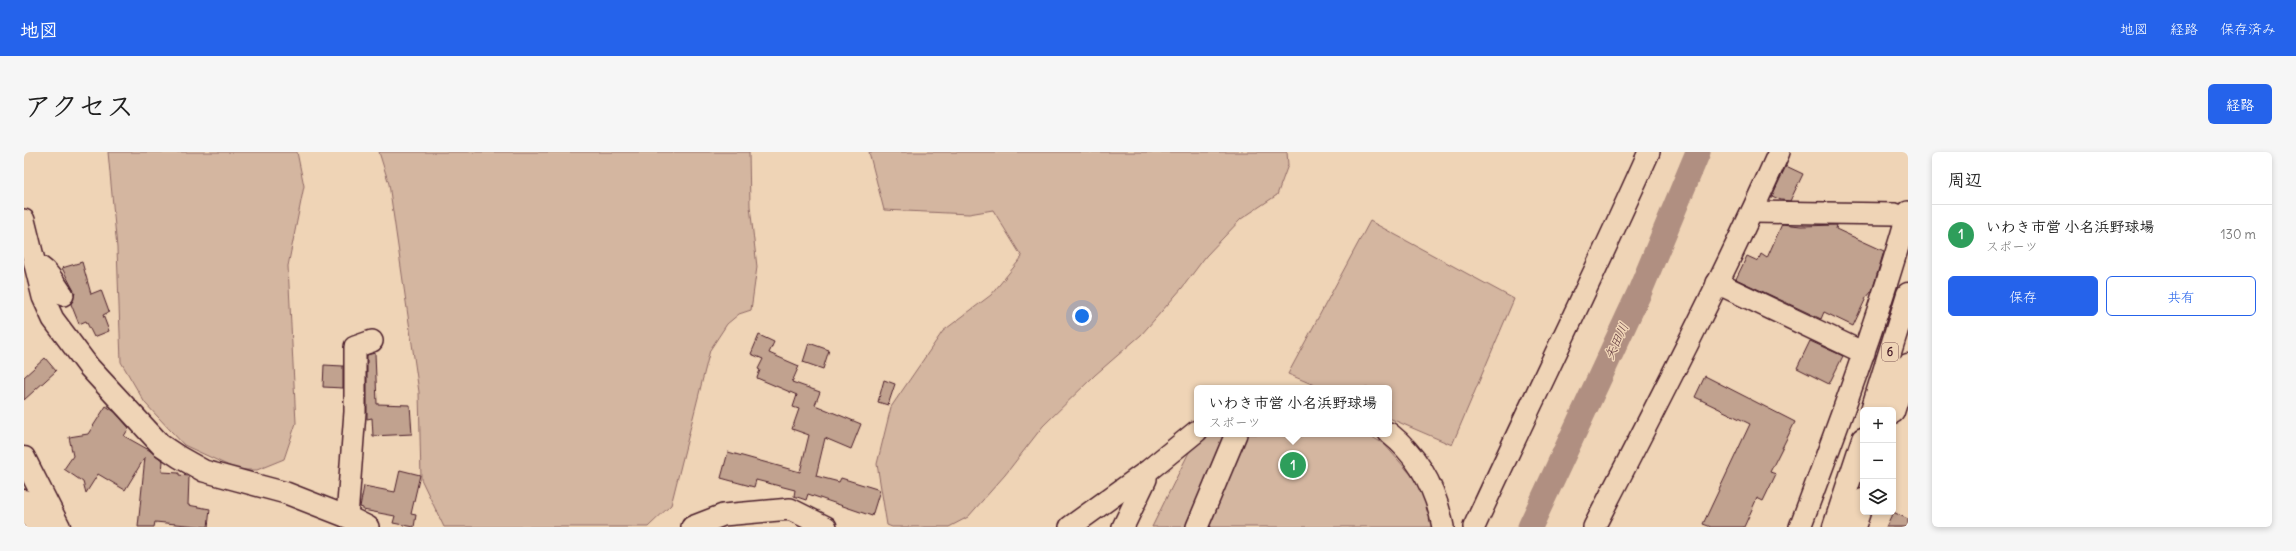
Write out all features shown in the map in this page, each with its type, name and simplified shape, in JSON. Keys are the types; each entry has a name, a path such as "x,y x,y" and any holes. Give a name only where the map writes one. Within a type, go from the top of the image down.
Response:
{"main road":[{"name":"6","path":"1873,407 1908,294"},
{"name":"6","path":"1895,407 1908,365"},
{"path":"1834,527 1862,443"},
{"path":"24,458 59,527"},
{"path":"24,501 37,527"},
{"path":"1854,527 1860,509"}],"street":[{"path":"1474,527 1546,370 1585,294 1649,152"},
{"path":"1594,527 1717,283 1752,212 1779,152"},
{"path":"1752,212 1907,215 1891,272 1864,353 1800,527"},
{"path":"24,220 43,297 53,319 89,367 161,444 178,457 204,471 286,493 368,527"},
{"path":"35,265 42,267 63,296"},
{"path":"1717,283 1864,353"},
{"path":"347,517 355,412 355,347 372,341"},
{"path":"1070,527 1146,473 1194,433"},
{"path":"1392,435 1405,446 1430,484 1443,527"},
{"path":"1197,527 1235,437"},
{"path":"1123,527 1146,479 1146,473"},
{"path":"692,527 723,515 750,511 790,509 826,527"}],"shaded area":[{"path":"108,152 297,152 304,186 288,266 296,423 284,459 257,470 238,470 184,445 145,403 121,362 117,248"},
{"path":"379,152 749,152 750,206 757,267 751,310 739,314 727,324 710,350 671,505 648,527 444,527 421,479 419,392 389,184"},
{"path":"869,152 1287,152 1288,165 1277,195 1241,219 1206,256 1182,288 1141,335 1095,375 1043,426 1005,475 968,517 949,527 892,527 887,525 877,464 891,407 943,331 991,295 1022,257 993,210 969,214 884,210"},
{"path":"1370,221 1514,299 1452,445 1392,419 1392,385 1314,385 1288,374"},
{"path":"1197,437 1372,437 1384,444 1421,486 1436,527 1152,527"}],"building":[{"path":"1786,166 1803,174 1790,201 1781,200 1772,196"},
{"path":"1782,224 1801,226 1837,225 1836,229 1884,251 1872,291 1866,298 1853,326 1824,312 1821,319 1736,279 1747,256 1758,261 1761,254 1767,258"},
{"path":"82,262 91,294 101,290 109,312 103,315 109,331 94,337 86,321 79,324 71,304 75,293 62,268"},
{"path":"759,335 774,342 769,353 799,366 792,382 820,392 815,405 861,424 851,449 825,438 816,476 839,482 841,478 880,490 872,516 808,494 806,500 794,496 795,490 756,480 754,487 721,478 728,452 800,472 809,435 792,429 799,409 793,407 797,395 757,378 760,370 758,369 763,359 751,354"},
{"path":"1810,341 1843,356 1829,384 1797,368"},
{"path":"809,343 829,350 823,369 803,362"},
{"path":"375,353 377,404 410,405 412,434 373,436 372,418 367,419 367,355"},
{"path":"45,358 56,371 24,400 24,377"},
{"path":"324,365 343,366 343,388 323,387"},
{"path":"1705,376 1795,422 1770,472 1776,474 1763,501 1757,498 1744,527 1711,527 1703,524 1750,424 1695,397"},
{"path":"884,380 895,384 888,405 878,402"},
{"path":"106,406 115,412 129,428 124,436 149,450 163,461 162,472 179,473 179,475 189,476 188,505 210,509 208,527 155,522 154,527 138,527 145,457 125,490 98,474 86,493 83,482 64,469 73,456 69,437 88,434"},
{"path":"400,470 420,475 411,514 416,515 414,527 393,523 395,516 363,510 363,508 360,507 364,486 395,492"},
{"path":"1896,513 1908,519 1908,527 1886,527 1892,515 1896,515"}],"waterway":[{"name":"矢田川","path":"1530,527 1640,291 1698,152"}],"place":[{"name":"いわき市営 小名浜野球場","path":"1293,465"}]}
